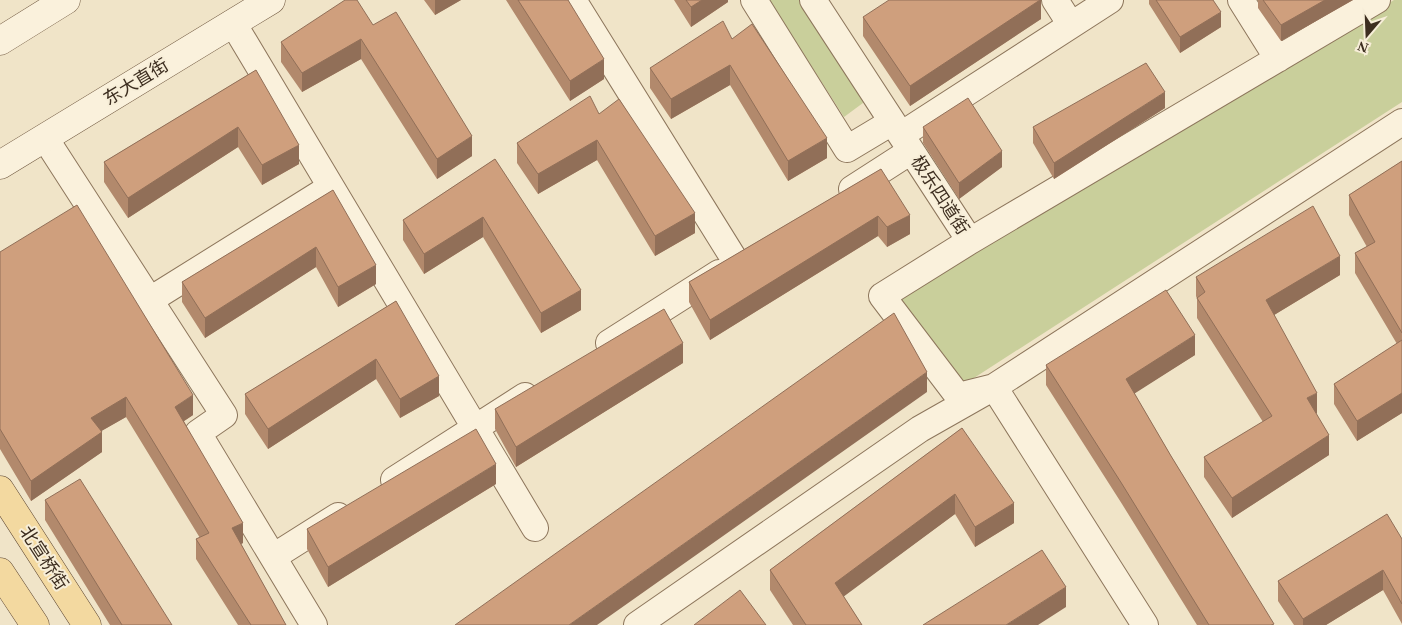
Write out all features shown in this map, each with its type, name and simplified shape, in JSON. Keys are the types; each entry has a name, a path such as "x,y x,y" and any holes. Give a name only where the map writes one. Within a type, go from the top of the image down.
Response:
{"main road":[{"path":"0,41 66,0"},
{"name":"东大直街","path":"0,165 272,0"},
{"name":"北宣桥街","path":"0,490 87,625"},
{"path":"0,572 35,625"}],"street":[{"path":"574,0 744,257 592,353"},
{"path":"754,0 847,150 901,136"},
{"name":"极乐四道街","path":"813,0 970,241 882,296 958,396 994,387"},
{"path":"1055,0 1071,25"},
{"path":"833,200 901,136 1110,0"},
{"path":"1241,0 1278,59"},
{"path":"970,241 1377,0"},
{"path":"233,23 331,187 393,310 474,428 534,528"},
{"path":"637,625 920,429 994,387 1402,122"},
{"path":"45,138 150,300 233,410 198,433 314,625"},
{"path":"150,300 331,187"},
{"path":"273,557 542,385"},
{"path":"994,387 1145,625"}],"green space":[{"path":"769,0 805,0 867,100 844,117"},
{"path":"1394,0 1402,0 1402,102 960,387 900,298"}],"building":[{"path":"345,0 357,0 373,25 396,12 472,136 437,159 361,39 302,73 281,42"},
{"path":"518,0 568,0 604,59 570,81"},
{"path":"686,0 702,0 691,7"},
{"path":"889,0 1040,0 910,86 863,17"},
{"path":"1156,0 1213,0 1221,12 1180,37"},
{"path":"1263,0 1325,0 1281,25"},
{"path":"723,21 732,39 752,24 827,138 788,161 730,65 671,99 650,68"},
{"path":"1146,63 1165,92 1054,163 1033,127"},
{"path":"256,70 299,145 262,165 238,127 128,198 104,162"},
{"path":"590,96 599,114 619,99 695,213 655,236 597,140 538,174 517,143"},
{"path":"968,98 1002,151 959,183 923,127"},
{"path":"495,159 581,290 541,313 483,217 424,254 403,220"},
{"path":"1402,161 1402,333 1355,253 1375,242 1349,195"},
{"path":"881,169 910,215 887,227 878,216 710,320 689,282"},
{"path":"333,190 376,265 338,287 316,247 205,318 182,282"},
{"path":"77,205 193,395 175,407 243,523 232,528 286,625 251,625 196,539 209,533 126,397 91,418 102,432 31,481 0,429 0,252"},
{"path":"1313,206 1340,256 1266,300 1317,393 1307,398 1329,435 1232,498 1204,457 1272,416 1197,298 1205,292 1196,277"},
{"path":"1166,290 1195,335 1126,379 1274,624 1271,625 1209,625 1046,365"},
{"path":"396,301 439,376 400,399 376,359 268,429 245,394"},
{"path":"664,309 683,343 516,447 495,409"},
{"path":"894,313 927,372 569,625 455,625"},
{"path":"1402,340 1402,393 1357,421 1334,384"},
{"path":"962,428 1014,503 975,527 955,494 835,583 862,625 806,625 770,570"},
{"path":"476,429 496,464 328,567 307,529"},
{"path":"80,479 172,625 122,625 45,500"},
{"path":"1387,514 1402,539 1402,604 1383,570 1303,619 1278,581"},
{"path":"1042,550 1066,587 1006,625 923,625"},
{"path":"740,590 766,625 694,625"}]}
